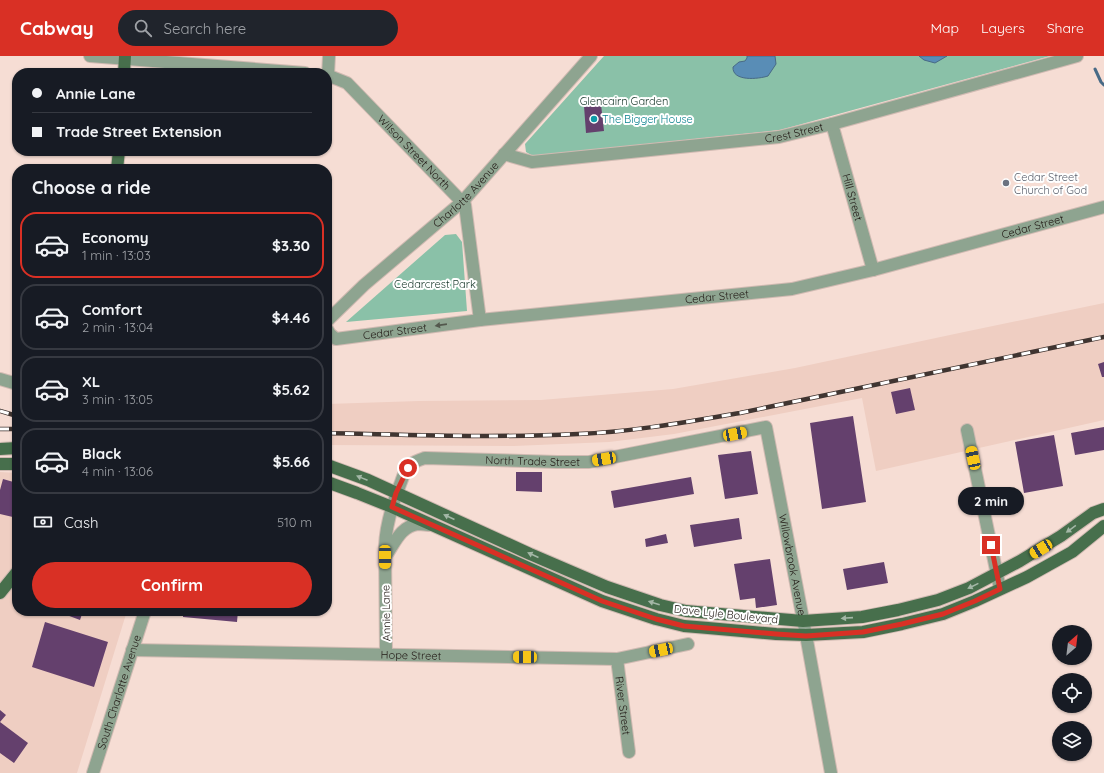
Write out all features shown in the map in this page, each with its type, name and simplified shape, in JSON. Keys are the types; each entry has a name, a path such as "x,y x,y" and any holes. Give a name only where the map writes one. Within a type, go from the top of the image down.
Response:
{"main road":[{"path":"124,68 125,58"},
{"path":"0,449 12,448"},
{"path":"0,464 12,464"},
{"name":"Dave Lyle Boulevard","path":"332,467 361,477 607,587 660,605 686,611 803,621 862,617 938,600 969,588 1020,562 1061,536 1093,513 1104,509"},
{"name":"Dave Lyle Boulevard","path":"332,484 392,507 602,601 656,619 684,626 700,628 806,636 863,632 943,614 1027,577 1072,552 1104,526"},
{"path":"2,588 12,577"}],"street":[{"path":"90,56 245,68"},
{"path":"328,68 329,56"},
{"name":"Charlotte Avenue","path":"332,316 364,285 463,201 591,56"},
{"name":"Crest Street","path":"504,154 532,162 779,136 832,124 1077,56"},
{"name":"Wilson Street North","path":"332,77 348,83 463,201"},
{"name":"Hill Street","path":"832,124 873,270"},
{"path":"463,201 465,205 480,320"},
{"name":"Cedar Street","path":"332,336 336,340 480,320 792,289 873,270 1104,207"},
{"path":"0,379 12,383"},
{"name":"North Trade Street","path":"440,459 589,462 766,428"},
{"name":"Willowbrook Avenue","path":"766,428 831,773"},
{"path":"967,430 1000,589"},
{"name":"Annie Lane","path":"386,654 386,531 392,507 403,476 410,465 425,458 440,459"},
{"path":"385,557 394,542 406,528 418,524 431,525"},
{"name":"South Charlotte Avenue","path":"93,773 143,616"},
{"name":"Hope Street","path":"132,650 617,659 688,644"},
{"name":"River Street","path":"617,659 629,752"}],"shaded area":[{"path":"1104,303 1104,420 876,471 862,398 674,434 609,442 514,446 332,445 332,404 419,401 541,400 673,389 795,368"},
{"path":"0,472 12,473 12,616 125,616 77,773 0,773"}],"green space":[{"name":"Glencairn Garden","path":"604,56 1050,56 780,130 533,156 526,152 525,144"},
{"name":"Cedarcrest Park","path":"456,234 462,242 467,311 346,322 445,235"}],"water":[{"path":"747,56 775,56 776,64 768,76 759,78 741,77 734,72 733,67 739,62 745,61"},
{"path":"919,56 947,56 935,63 924,60"}],"building":[{"name":"The Bigger House","path":"601,104 604,131 586,133 584,106"},
{"path":"1104,362 1104,377 1102,377 1098,364"},
{"path":"910,388 915,410 896,414 891,392"},
{"path":"853,416 866,502 822,509 810,423"},
{"path":"1104,427 1104,450 1075,455 1071,433"},
{"path":"1054,435 1063,486 1024,493 1015,442"},
{"path":"751,451 758,494 725,499 718,455"},
{"path":"516,472 542,472 542,492 516,491"},
{"path":"691,477 694,494 614,508 611,491"},
{"path":"3,479 12,482 12,517 0,514 0,490"},
{"path":"739,518 742,539 694,547 690,525"},
{"path":"666,534 668,543 646,547 645,539"},
{"path":"770,559 777,605 756,608 755,598 740,600 734,564"},
{"path":"884,562 888,583 847,590 843,569"},
{"path":"69,616 81,616 80,620"},
{"path":"183,616 238,616 237,622"},
{"path":"45,622 108,642 94,687 32,667"},
{"path":"0,710 6,715 0,722"},
{"path":"0,722 28,743 14,763 0,753"}],"waterway":[{"path":"1095,69 1104,85"}],"railway":[{"path":"332,433 515,436 598,433 639,429 740,413 1104,337"},
{"path":"0,411 12,415"},
{"path":"0,429 12,429"}],"place":[{"name":"The Bigger House","path":"594,119"},
{"name":"Cedar Street Church of God","path":"1006,183"}],"route":[{"path":"408,468 396,493 392,507 602,601 656,619 684,626 806,636 863,632 943,614 1000,589 991,545"}]}
